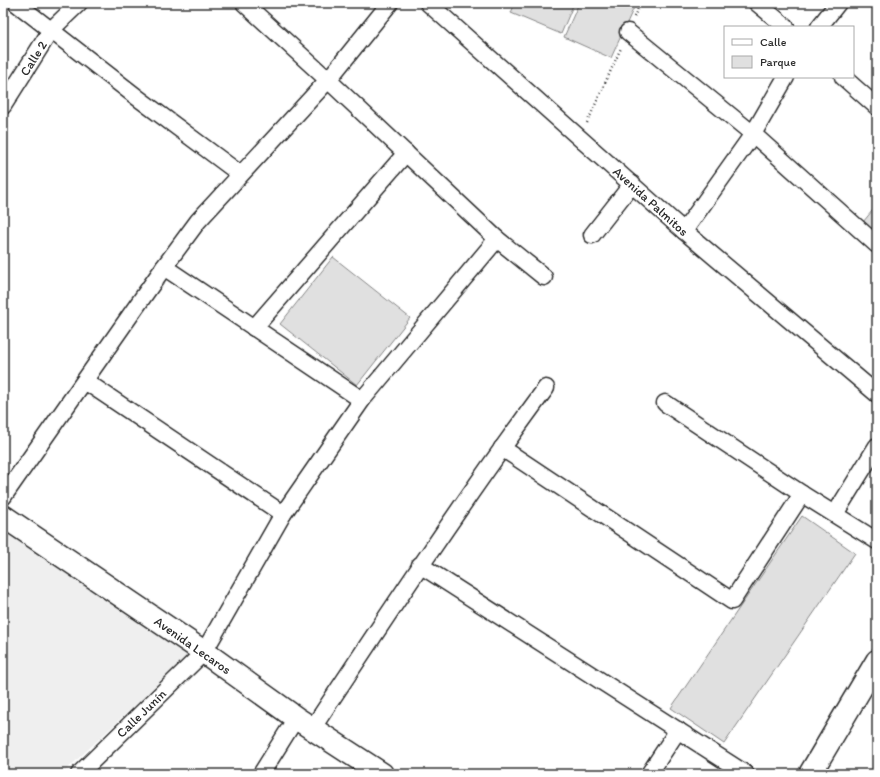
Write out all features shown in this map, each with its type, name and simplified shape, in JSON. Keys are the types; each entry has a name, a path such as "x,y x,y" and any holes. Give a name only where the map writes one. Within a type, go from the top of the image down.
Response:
{"street":[{"path":"16,3 138,98 240,174"},
{"name":"Calle 2","path":"3,106 51,30 79,3"},
{"path":"244,3 497,239 544,277"},
{"path":"3,497 164,267 198,221 328,80 390,3"},
{"name":"Avenida Palmitos","path":"428,3 684,230 877,394"},
{"path":"758,3 785,26"},
{"path":"820,26 838,3"},
{"path":"628,32 752,134 877,245"},
{"path":"684,230 752,134 785,78"},
{"path":"844,78 877,107"},
{"path":"254,328 406,153"},
{"path":"592,236 632,184"},
{"name":"Calle Junín","path":"78,774 204,652 283,514 362,400 497,239"},
{"path":"164,267 362,400"},
{"path":"85,381 283,514"},
{"path":"261,774 304,723 420,565 546,388"},
{"path":"665,403 802,494 877,541"},
{"path":"835,514 877,446"},
{"path":"502,448 732,601 802,494"},
{"name":"Avenida Lecaros","path":"3,516 204,652 304,723 382,774"},
{"path":"420,565 746,774"},
{"path":"810,774 877,661"},
{"path":"649,774 678,730"}],"path":[{"path":"581,138 640,3"}],"shaded area":[{"path":"3,501 189,631 189,654 62,774 3,774"}],"green space":[{"path":"515,3 574,3 561,34 511,13"},
{"path":"579,3 636,3 611,58 564,37"},
{"path":"877,205 877,234 863,222"},
{"path":"333,257 410,318 357,385 280,324"},
{"path":"802,516 855,553 724,744 671,708"}]}
